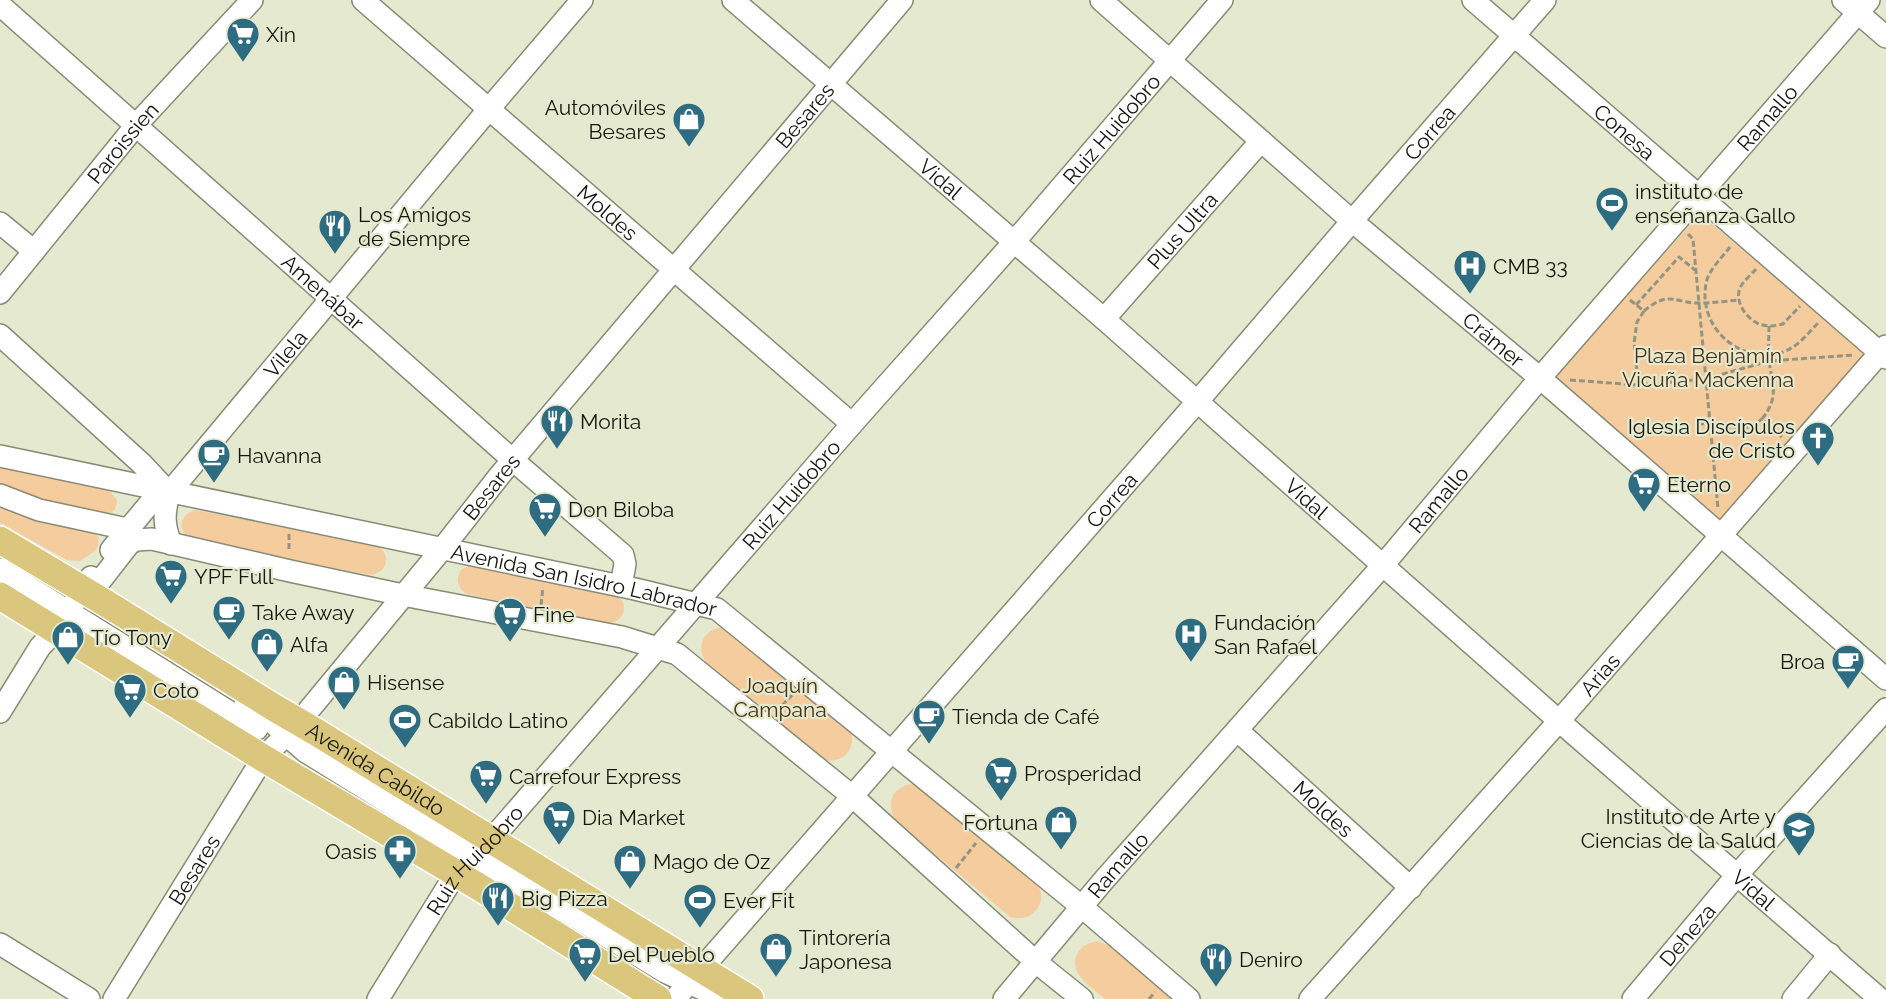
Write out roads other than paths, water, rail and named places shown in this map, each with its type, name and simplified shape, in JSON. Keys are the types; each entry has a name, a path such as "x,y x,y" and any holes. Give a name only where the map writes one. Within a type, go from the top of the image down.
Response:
{"main road":[{"name":"Avenida Cabildo","path":"0,540 75,605 281,740 683,990 750,999"},
{"name":"Avenida Cabildo","path":"0,596 75,605 281,740 683,990"}],"street":[{"name":"Paroissien","path":"0,293 137,124 252,0"},
{"name":"Moldes","path":"363,0 852,424"},
{"name":"Vilela","path":"75,605 127,529 151,502 169,493 582,0"},
{"name":"Vidal","path":"733,0 1104,319 1559,721 1880,999"},
{"name":"Besares","path":"114,999 281,740 902,0"},
{"name":"Crámer","path":"1101,0 1352,220 1540,378 1886,679"},
{"name":"Ruiz Huidobro","path":"378,999 472,859 1014,242 1222,0"},
{"name":"Conesa","path":"1473,0 1830,310 1884,353"},
{"name":"Correa","path":"683,990 893,752 1545,0"},
{"path":"1857,4 1886,37"},
{"name":"Ramallo","path":"1004,999 1384,564 1540,378 1699,195 1857,4"},
{"name":"Amenábar","path":"0,5 623,555 625,564 621,586"},
{"name":"Plus Ultra","path":"1104,319 1261,141"},
{"path":"0,223 34,252"},
{"path":"0,335 142,464 169,493 164,526 171,544 403,595 622,637 677,654 852,796 1036,962 1082,999"},
{"name":"Arias","path":"1310,999 1412,888 1559,721 1714,529 1795,449 1884,353"},
{"name":"Avenida San Isidro Labrador","path":"0,456 621,586 717,609 1082,907 1189,999"},
{"path":"0,495 39,510 127,529"},
{"name":"Vilela","path":"0,712 40,647 129,544 136,540 152,539 171,544"},
{"path":"0,552 75,605"},
{"path":"0,569 75,605"},
{"name":"Deheza","path":"1633,999 1737,875 1886,709"},
{"name":"Moldes","path":"1237,730 1412,888"},
{"path":"0,944 89,999"},
{"path":"1793,999 1830,954"},
{"path":"683,990 724,999"}],"place":[{"name":"Xin","path":"243,63"},
{"name":"Automóviles Besares","path":"689,148"},
{"name":"instituto de enseñanza Gallo","path":"1612,232"},
{"name":"Los Amigos de Siempre","path":"335,255"},
{"name":"CMB 33","path":"1470,295"},
{"name":"Morita","path":"557,450"},
{"name":"Iglesia Discípulos de Cristo","path":"1818,467"},
{"name":"Havanna","path":"214,484"},
{"name":"Eterno","path":"1644,513"},
{"name":"Don Biloba","path":"545,538"},
{"name":"YPF Full","path":"171,605"},
{"name":"Take Away","path":"229,641"},
{"name":"Fine","path":"510,643"},
{"name":"Fundación San Rafael","path":"1191,663"},
{"name":"Tío Tony","path":"68,666"},
{"name":"Alfa","path":"267,673"},
{"name":"Broa","path":"1848,690"},
{"name":"Hisense","path":"344,711"},
{"name":"Coto","path":"130,719"},
{"name":"Tienda de Café","path":"929,745"},
{"name":"Cabildo Latino","path":"405,749"},
{"name":"Prosperidad","path":"1001,802"},
{"name":"Carrefour Express","path":"486,805"},
{"name":"Dia Market","path":"559,846"},
{"name":"Fortuna","path":"1061,851"},
{"name":"Instituto de Arte y Ciencias de la Salud","path":"1799,857"},
{"name":"Oasis","path":"400,880"},
{"name":"Mago de Oz","path":"630,890"},
{"name":"Big Pizza","path":"498,927"},
{"name":"Ever Fit","path":"700,929"},
{"name":"Tintorería Japonesa","path":"776,978"},
{"name":"Del Pueblo","path":"585,983"},
{"name":"Deniro","path":"1216,988"}],"park label":[{"name":"Plaza Benjamín Vicuña Mackenna","path":"1708,367"},
{"name":"Joaquín Campana","path":"780,697"}]}
